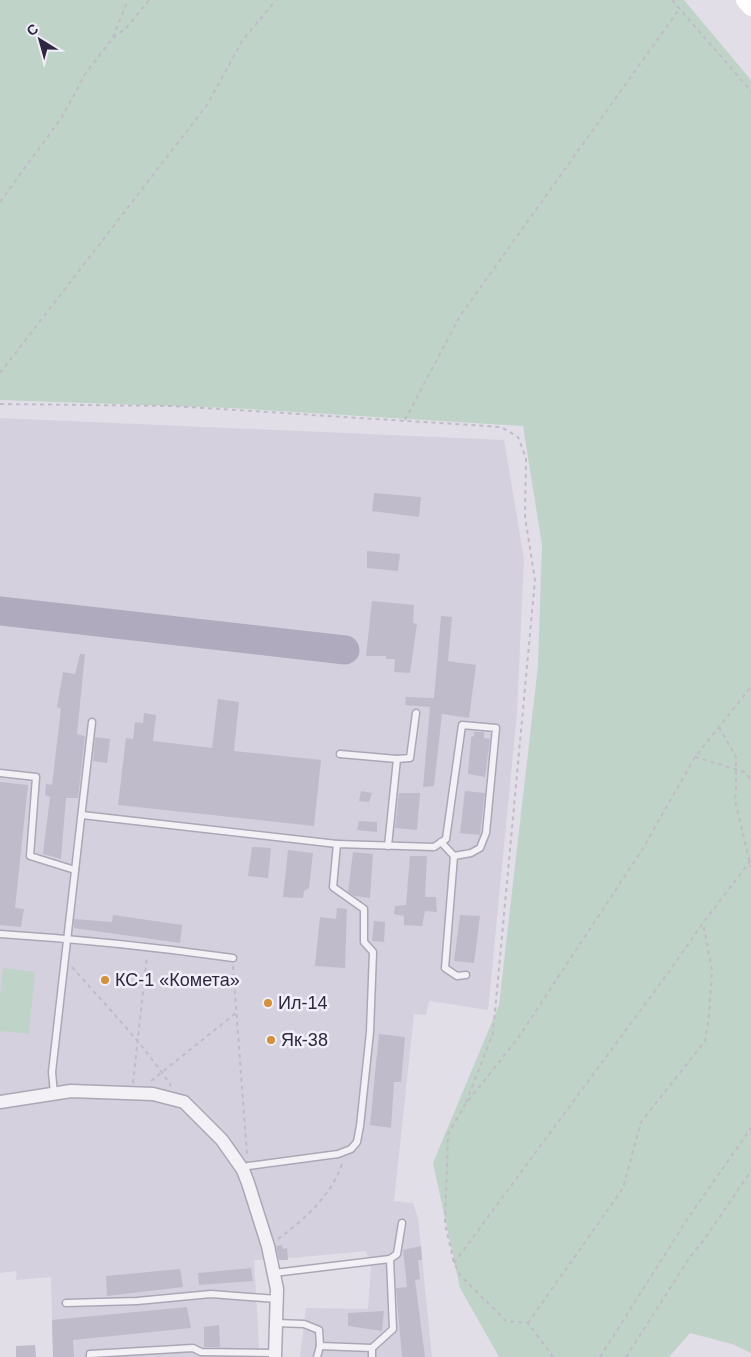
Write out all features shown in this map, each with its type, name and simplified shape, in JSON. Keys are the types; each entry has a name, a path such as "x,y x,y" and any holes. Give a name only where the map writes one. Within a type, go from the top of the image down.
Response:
{"main road":[{"path":"745,0 751,7"}],"street":[{"path":"0,1102 71,1091 153,1094 184,1102 222,1140 245,1168 268,1246 277,1289 275,1355"}],"lane":[{"path":"340,754 397,759 410,758 416,713"},
{"path":"54,1094 52,1072 92,722"},
{"path":"82,814 337,844 434,847 446,839 462,725 496,728 486,833 480,848 454,856"},
{"path":"388,846 397,759"},
{"path":"0,773 36,778 30,856 76,870"},
{"path":"441,842 454,856 445,968 457,976 466,975"},
{"path":"245,1168 338,1154 346,1152 357,1142 370,1032 373,952 364,942 364,909 333,887 337,844"},
{"path":"0,934 68,938 233,958"},
{"path":"274,1273 390,1259 396,1254 402,1223"},
{"path":"320,1346 372,1348 393,1329 390,1259"},
{"path":"66,1303 137,1301 211,1294 277,1299"},
{"path":"276,1323 304,1324 319,1330 320,1346 317,1357"},
{"path":"90,1357 90,1354 193,1348 201,1352 275,1355"},
{"path":"372,1348 372,1357"}],"path":[{"path":"112,39 128,0"},
{"path":"0,202 62,117 85,74 112,39 127,27 149,0"},
{"path":"0,373 207,105 242,41 276,0"},
{"path":"672,0 751,91"},
{"path":"405,420 460,316 680,8"},
{"path":"0,404 173,406 405,420 501,427 518,437 526,458 526,517 535,580 493,1033 465,1105"},
{"path":"553,1357 528,1323 506,1321 461,1276 454,1263 445,1224 448,1134 465,1105 518,1038 642,850 695,757 751,686"},
{"path":"719,727 736,756 734,801 751,867"},
{"path":"695,757 745,772 751,780"},
{"path":"454,1263 750,861"},
{"path":"528,1323 623,1188 642,1122 705,1041 709,1016 712,970 703,923"},
{"path":"135,1093 137,1040 148,947"},
{"path":"233,958 245,1168"},
{"path":"65,960 137,1040 162,1072 181,1101"},
{"path":"135,1093 237,1012"},
{"path":"600,1357 688,1218 751,1128"},
{"path":"268,1246 295,1226 328,1192 340,1170 346,1152"},
{"path":"626,1357 690,1257 704,1241 751,1171"}],"shaded area":[{"path":"0,418 504,440 524,559 517,712 488,1010 429,1001 426,1015 414,1014 394,1201 413,1203 418,1218 432,1357 300,1357 306,1308 368,1309 371,1268 366,1251 254,1260 258,1357 53,1357 51,1277 16,1280 17,1271 0,1273"}],"green space":[{"path":"0,0 684,0 751,80 751,1353 732,1344 690,1333 669,1357 499,1357 460,1288 433,1163 499,1005 538,666 542,545 523,426 231,408 0,400"},
{"path":"3,968 35,972 29,1034 0,1031 0,996"}],"building":[{"path":"374,493 421,497 419,517 372,511"},
{"path":"367,551 400,554 398,571 367,568"},
{"path":"372,601 414,605 413,623 417,624 410,673 394,672 395,659 386,659 386,656 366,656"},
{"path":"441,616 452,617 448,661 476,665 469,718 442,714 434,786 423,787 430,707 405,705 406,697 434,698"},
{"path":"80,654 85,654 77,734 85,736 78,798 66,798 61,859 43,854 50,797 45,795 46,784 52,785 61,709 57,707 63,672 75,674"},
{"path":"218,699 239,702 234,751 321,760 314,826 118,805 126,738 133,739 135,722 143,723 144,713 156,715 153,741 212,748"},
{"path":"474,732 484,732 484,738 490,739 485,777 468,774 471,737 474,736"},
{"path":"95,737 110,739 107,763 93,761"},
{"path":"0,782 28,785 15,908 24,909 21,927 0,925"},
{"path":"361,791 372,793 369,802 359,801"},
{"path":"465,791 485,793 480,835 460,833"},
{"path":"399,793 420,793 417,830 395,828"},
{"path":"359,821 377,822 377,832 357,830"},
{"path":"252,847 271,848 268,878 248,876"},
{"path":"288,850 313,853 309,888 304,891 303,898 283,897"},
{"path":"353,852 373,854 370,898 355,896 348,892"},
{"path":"410,856 427,856 425,897 436,897 437,912 425,911 422,926 404,925 404,916 394,914 395,906 406,905"},
{"path":"337,908 347,909 345,968 315,966 320,917 336,919"},
{"path":"113,915 182,925 180,943 74,928 74,919 112,922"},
{"path":"460,915 480,916 474,963 454,961"},
{"path":"374,921 385,922 384,942 372,941"},
{"path":"379,1034 405,1037 401,1082 394,1082 391,1128 370,1125"},
{"path":"282,1245 283,1249 287,1248 288,1260 279,1260 276,1246"},
{"path":"421,1246 422,1260 418,1260 420,1279 415,1280 425,1357 402,1357 396,1288 407,1287 403,1250"},
{"path":"251,1268 253,1281 199,1285 198,1273"},
{"path":"180,1269 183,1287 107,1296 106,1276"},
{"path":"187,1307 191,1328 73,1340 74,1357 53,1357 52,1320"},
{"path":"384,1311 382,1331 348,1326 348,1313"},
{"path":"219,1325 220,1347 204,1347 204,1327"},
{"path":"35,1345 36,1357 16,1357 16,1346"}],"taxiway":[{"path":"0,611 345,650"}],"place":[{"name":"КС-1 «Комета»","path":"105,980"},
{"name":"Ил-14","path":"268,1003"},
{"name":"Як-38","path":"271,1040"}]}
